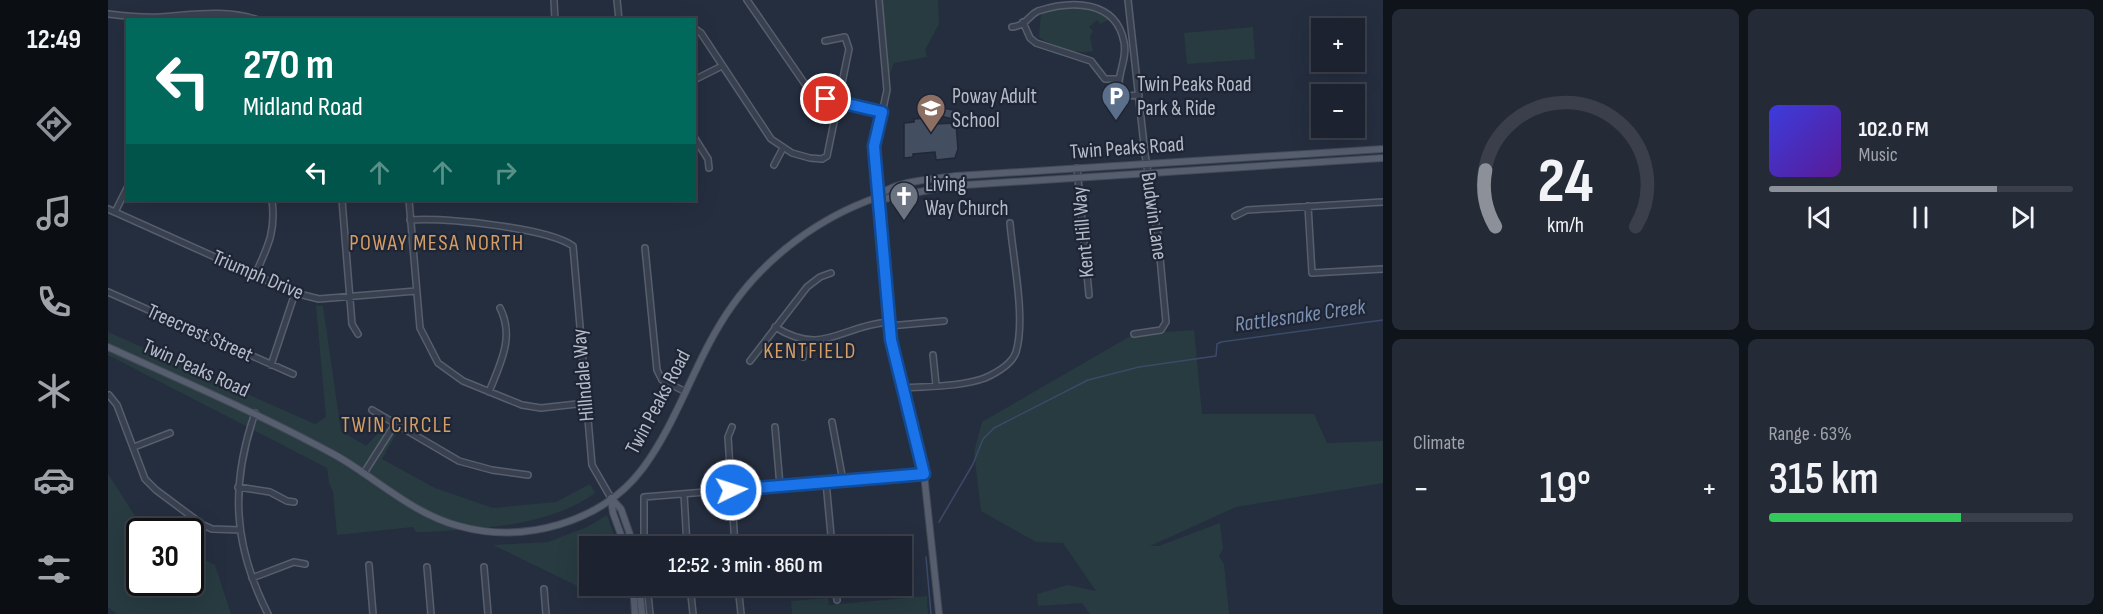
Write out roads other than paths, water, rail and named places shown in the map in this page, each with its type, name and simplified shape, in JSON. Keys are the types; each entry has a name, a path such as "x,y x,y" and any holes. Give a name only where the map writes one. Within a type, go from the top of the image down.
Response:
{"main road":[{"name":"Twin Peaks Road","path":"108,347 255,412 364,473 415,507 437,518 458,526 489,532 526,532 569,522 611,498 643,467 722,320 763,270 793,243 824,221 842,211 878,197 885,190 935,179 1383,149"},
{"name":"Twin Peaks Road","path":"878,197 884,199 949,186 1383,158"},
{"path":"878,197 889,324 924,474 939,614"},
{"path":"611,498 613,513 621,536"},
{"path":"611,498 621,509 630,536"},
{"path":"634,596 635,614"},
{"path":"640,596 642,614"}],"street":[{"path":"554,0 555,18"},
{"path":"617,0 619,18"},
{"path":"747,0 807,87 817,95 882,112"},
{"path":"878,197 874,146 887,90 879,0"},
{"name":"Budwin Lane","path":"1128,0 1147,164 1158,236 1166,322 1161,330 1134,334"},
{"path":"1012,27 1023,22 1035,12 1065,1 1093,4 1111,16 1121,31 1125,49 1124,64 1118,86 1122,94 1139,95"},
{"path":"108,14 141,18 224,12 252,18"},
{"path":"1023,22 1030,38 1036,43 1091,61 1106,79 1119,79"},
{"path":"696,29 701,33 771,139 783,148 819,159 827,156 849,49 845,37 825,41"},
{"path":"696,79 722,66"},
{"path":"696,140 708,159 709,168"},
{"path":"774,165 783,148"},
{"name":"Kent Hill Way","path":"1077,168 1089,295"},
{"path":"115,212 126,190"},
{"path":"255,275 271,240 274,218 272,201"},
{"path":"342,201 352,324 358,334"},
{"path":"409,201 420,328 438,363 463,381 533,407 586,403"},
{"path":"1236,216 1247,210 1383,202"},
{"path":"1308,206 1312,273 1383,269"},
{"name":"Triumph Drive","path":"108,209 295,293 319,299 416,291"},
{"name":"Hillndale Way","path":"410,220 437,219 467,222 526,232 566,242 573,246 592,465 611,498"},
{"path":"903,388 970,382 986,378 1001,369 1016,352 1020,322 1010,224"},
{"path":"645,248 657,370 662,380 684,391"},
{"path":"750,361 807,287 820,277 831,273"},
{"name":"Treecrest Street","path":"108,292 293,374"},
{"path":"271,365 295,293"},
{"path":"489,392 506,348 506,319 500,309"},
{"path":"775,327 805,341 828,339 868,325 944,321"},
{"path":"803,357 805,341"},
{"path":"933,355 936,385"},
{"path":"109,395 117,405 145,479 203,525 212,529 240,530"},
{"path":"372,410 459,461 492,470 528,475"},
{"path":"255,412 240,463 237,487 243,552 268,614"},
{"path":"832,422 843,481"},
{"path":"364,473 395,424"},
{"path":"732,427 728,437 734,536"},
{"path":"776,427 780,486"},
{"path":"134,447 170,433"},
{"path":"644,536 644,497 924,474"},
{"path":"826,482 831,536"},
{"path":"237,487 270,492 294,502"},
{"path":"684,494 686,536"},
{"path":"252,579 294,562 305,564"},
{"path":"369,565 373,614"},
{"path":"428,567 431,614"},
{"path":"484,567 488,614"},
{"path":"544,589 546,614"},
{"path":"648,596 650,614"},
{"path":"691,596 693,614"},
{"path":"739,596 741,614"},
{"path":"836,596 837,600"}],"waterway":[{"name":"Rattlesnake Creek","path":"939,522 973,464 983,439 994,428 1088,380 1139,367 1216,356 1217,344 1221,342 1383,320"},
{"name":"Rattlesnake Creek","path":"926,557 931,614"}],"place":[{"name":"Twin Peaks Road Park & Ride","path":"1116,122"},
{"name":"Poway Adult School","path":"931,134"},
{"name":"Living Way Church","path":"904,222"}],"district":[{"name":"POWAY MESA NORTH","path":"437,243"},
{"name":"KENTFIELD","path":"810,351"},
{"name":"TWIN CIRCLE","path":"397,425"}]}
